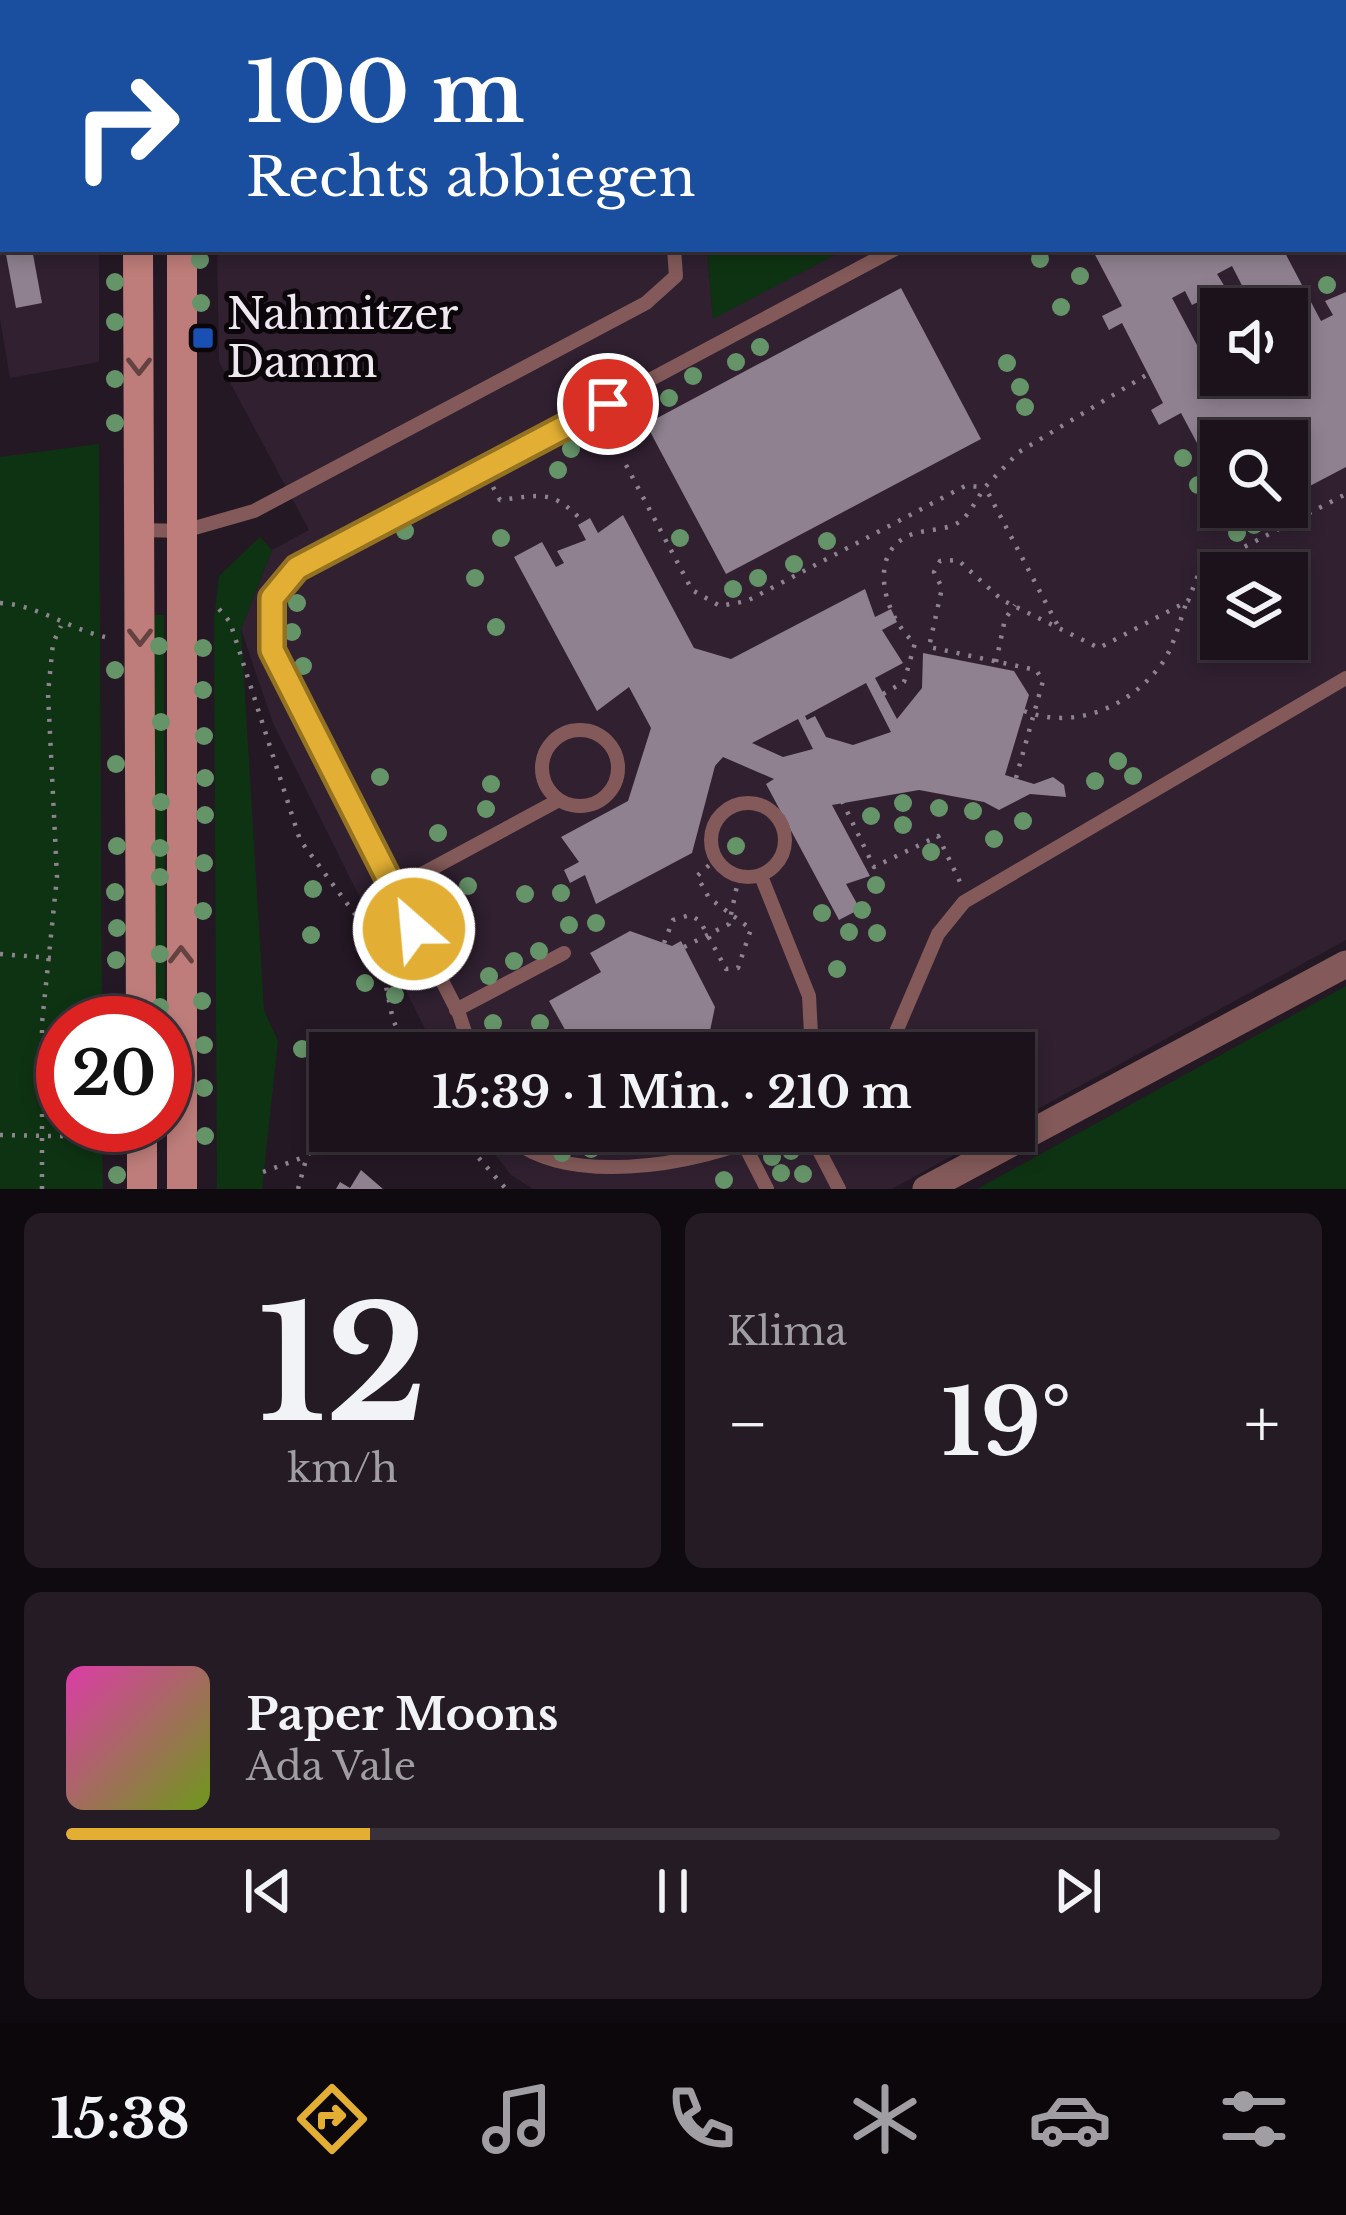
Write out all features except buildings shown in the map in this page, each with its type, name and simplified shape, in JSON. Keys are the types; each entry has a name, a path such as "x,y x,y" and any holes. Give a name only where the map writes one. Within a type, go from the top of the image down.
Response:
{"main road":[{"path":"138,252 141,996"},
{"path":"182,252 182,1189"},
{"path":"142,1152 142,1189"}],"street":[{"path":"926,1189 1346,964"}],"lane":[{"path":"140,530 184,531 254,511 646,303 676,276 674,252"},
{"path":"464,1032 272,650 272,598 297,568 890,252"},
{"path":"895,1032 938,934 968,899 1346,678"},
{"path":"394,889 559,800 595,803 613,787 614,752 597,734 572,731 544,755 544,779 559,800"},
{"path":"759,804 778,818 786,839 779,862 761,876 739,876 716,859 711,847 716,821 736,805 759,804"},
{"path":"761,876 809,996 811,1032"},
{"path":"456,1010 564,952"},
{"path":"525,1152 544,1172 566,1179"},
{"path":"611,1184 634,1183 721,1152"},
{"path":"748,1152 767,1189"},
{"path":"820,1152 838,1189"}],"path":[{"path":"883,694 904,682 915,644 904,634 884,595 894,547 907,536 955,524 1019,452 1148,374"},
{"path":"626,465 692,590 720,606 747,601 965,486 986,487"},
{"path":"484,471 500,500 542,495 563,500 583,522"},
{"path":"986,487 1060,629"},
{"path":"1024,711 1066,721 1109,708 1161,666 1200,570 1346,494"},
{"path":"1016,778 1043,686 1041,675 929,647 942,588 936,564 958,560 983,586 1099,648 1187,601"},
{"path":"0,603 42,611 61,626 105,637"},
{"path":"996,662 1005,619 1015,605"},
{"path":"219,609 230,622 300,840 377,944 399,1032"},
{"path":"46,996 57,877 48,693 53,643 61,626"},
{"path":"842,801 874,867 938,836 968,899"},
{"path":"664,943 670,923 684,915 700,922 726,969 738,968 751,929 709,898 697,876 716,859"},
{"path":"684,947 727,926 739,876"},
{"path":"0,954 51,958"},
{"path":"0,1135 36,1137"},
{"path":"42,1189 43,1152"},
{"path":"298,1189 311,1152"},
{"path":"473,1152 506,1189"},
{"path":"263,1172 307,1156"}],"shaded area":[{"path":"0,252 99,252 99,362 10,378 0,319"},
{"path":"217,252 707,252 713,318 840,252 1346,252 1346,940 1035,1110 1035,1032 427,1032 273,723 241,629 272,550 309,530 219,362"},
{"path":"493,1152 959,1152 892,1189 533,1189 511,1175"}],"green space":[{"path":"707,252 840,252 713,319"},
{"path":"99,444 102,996 36,996 36,1152 102,1152 103,1189 0,1189 0,457"},
{"path":"260,537 272,550 241,629 264,1010 278,1041 262,1189 217,1189 214,620 219,576"},
{"path":"154,615 164,615 165,996 155,996"},
{"path":"1346,986 1346,1189 977,1189"}],"place":[{"name":"Nahmitzer Damm","path":"203,338"}],"route":[{"path":"414,929 272,650 272,598 297,568 608,404"}]}
